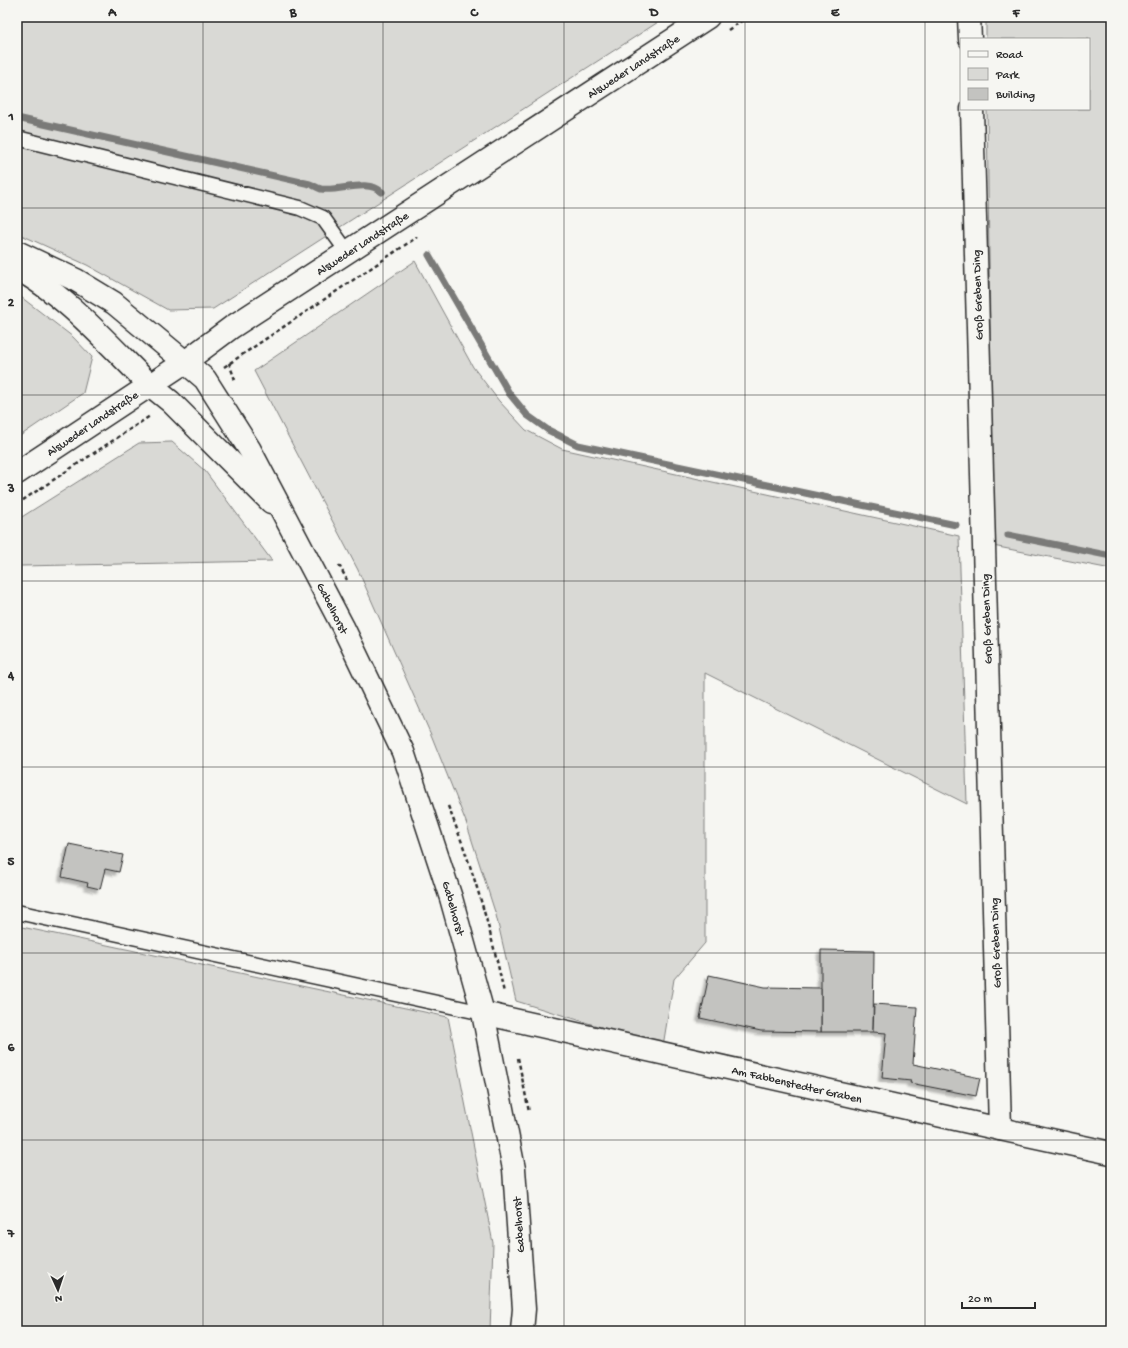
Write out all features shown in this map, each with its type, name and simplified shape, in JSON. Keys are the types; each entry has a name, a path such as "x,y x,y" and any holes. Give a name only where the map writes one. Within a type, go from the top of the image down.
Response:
{"street":[{"name":"Alsweder Landstraße","path":"17,473 150,385 232,328 708,17"},
{"path":"969,17 970,38"},
{"name":"Groß Greben Ding","path":"972,110 1000,1129"},
{"name":"Gabelhorst","path":"17,252 76,280 114,303 205,379 250,450 284,514 343,627 403,752 452,898 483,1013 514,1169 524,1310 522,1331"},
{"name":"Gabelhorst","path":"17,269 45,288 80,316 150,385 171,402 239,472 284,514"},
{"name":"Am Fabbenstedter Graben","path":"483,1013 1000,1129 1111,1152"}],"lane":[{"path":"17,138 300,208 323,218 348,253"},
{"path":"17,912 483,1013"}],"path":[{"path":"728,30 748,17"},
{"path":"205,379 422,234"},
{"path":"17,504 171,402"}],"green space":[{"path":"17,17 666,17 213,309 168,310 87,265 17,233"},
{"path":"986,17 1111,17 1111,569 993,546 987,110 1090,110 1090,38 986,38"},
{"path":"415,261 473,367 499,401 526,430 562,449 959,536 967,804 705,673 705,943 674,979 663,1046 516,1001 496,915 466,822 432,737 358,570 254,371"},
{"path":"17,294 73,337 92,357 83,393 17,438"},
{"path":"172,442 205,471 272,561 21,566 17,568 17,520 139,443"},
{"path":"17,926 448,1017 493,1243 490,1331 17,1331"}],"building":[{"path":"69,844 123,855 119,872 105,869 100,889 87,886 88,883 62,877"},
{"path":"821,950 874,951 873,1032 821,1032"},
{"path":"709,975 765,987 821,988 821,1032 761,1031 700,1018"},
{"path":"874,1004 917,1007 913,1064 980,1078 976,1096 910,1083 911,1081 882,1078 886,1033 873,1032"}],"waterway":[{"path":"17,118 310,184 321,189 369,186 382,192"},
{"path":"429,255 509,393 527,415 548,430 578,445 956,525"},
{"path":"1008,535 1111,556"}]}
